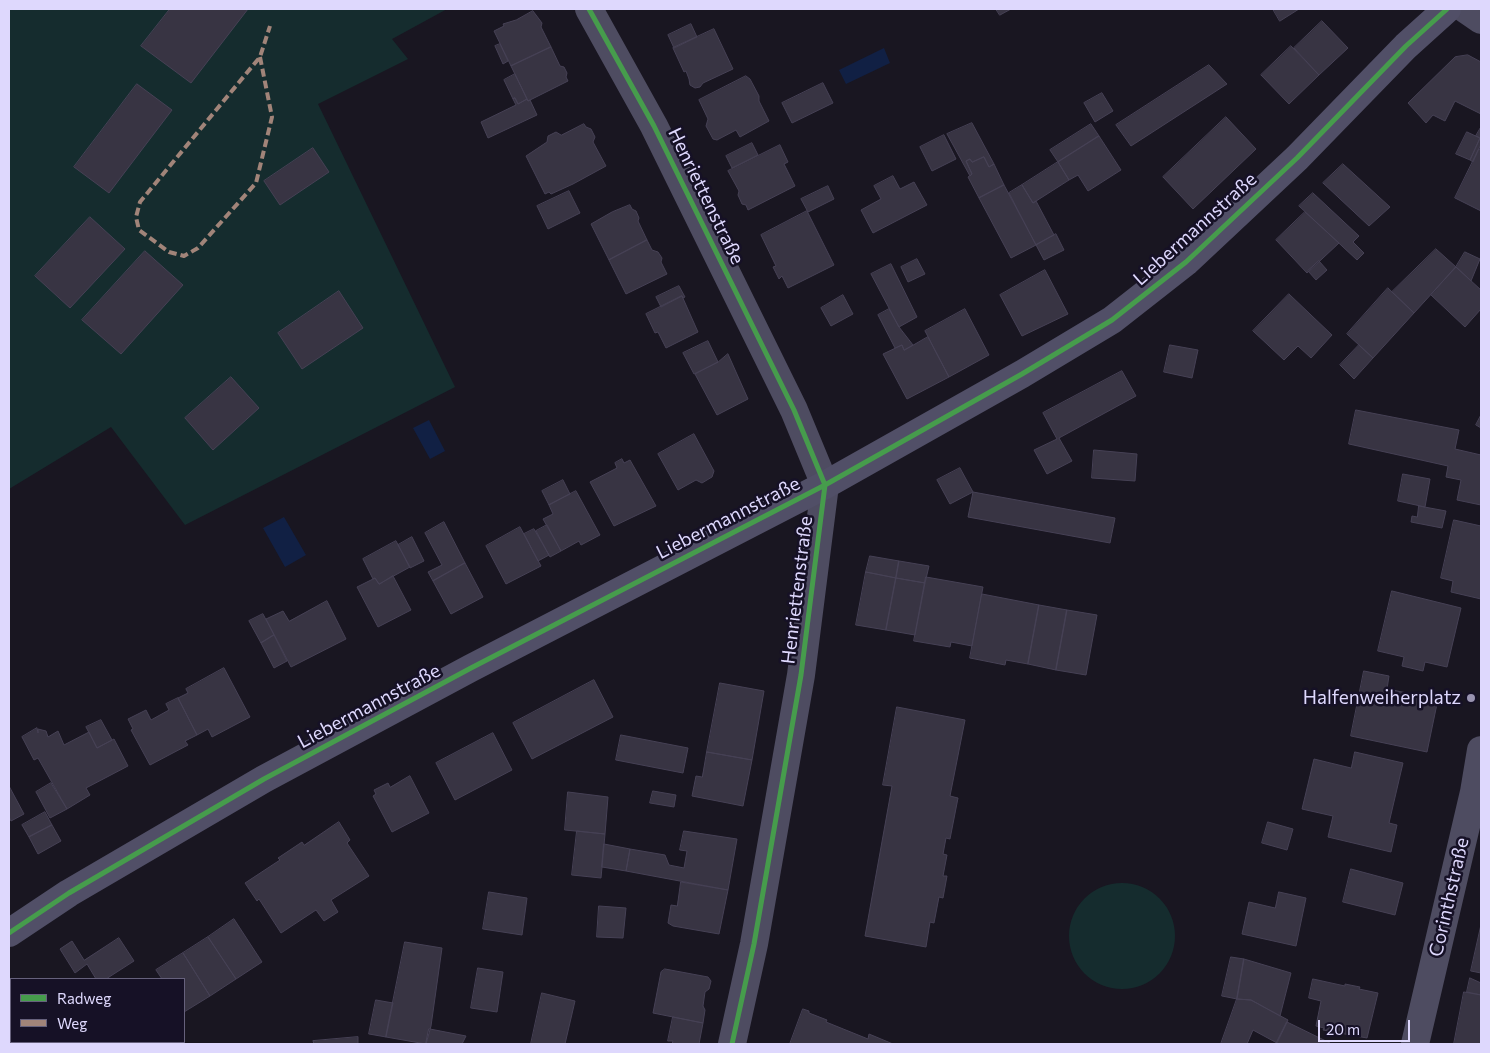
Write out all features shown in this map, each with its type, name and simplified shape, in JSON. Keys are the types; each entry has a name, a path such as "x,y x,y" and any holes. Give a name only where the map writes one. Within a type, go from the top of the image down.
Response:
{"main road":[{"name":"Liebermannstraße","path":"9,933 69,893 264,779 471,668 825,485 1022,374 1112,320 1186,262 1297,158 1406,46 1448,9"}],"street":[{"name":"Henriettenstraße","path":"589,9 654,126 794,410 825,485 799,685 754,944 732,1044"},
{"path":"1465,9 1481,20"},
{"name":"Corinthstraße","path":"1415,1044 1474,792 1481,750"}],"green space":[{"path":"9,9 447,9 392,39 408,59 318,104 455,387 185,525 111,427 9,489"},
{"path":"1122,883 1142,887 1159,899 1171,916 1175,936 1171,956 1159,973 1142,985 1122,989 1102,985 1085,973 1073,956 1069,936 1073,916 1085,899 1102,887"}],"water":[{"path":"884,48 890,63 846,84 839,70"},
{"path":"429,420 445,451 430,459 413,428"},
{"path":"284,517 306,555 285,567 263,528"}],"building":[{"path":"170,9 248,9 191,83 141,46"},
{"path":"996,9 1011,9 1000,15"},
{"path":"1273,9 1299,9 1280,21"},
{"path":"533,11 542,23 541,27 551,47 511,66 494,31 504,26 503,24"},
{"path":"1322,21 1348,48 1319,75 1294,48"},
{"path":"691,24 697,37 674,48 668,35"},
{"path":"714,29 733,69 695,88 690,85 686,71 684,72 673,48"},
{"path":"500,44 508,61 503,64 495,46"},
{"path":"1291,46 1319,75 1289,104 1261,75"},
{"path":"551,47 560,66 564,67 567,73 568,81 528,101 511,66"},
{"path":"1468,55 1481,62 1481,114 1455,101 1445,121 1433,115 1426,123 1408,103 1455,57"},
{"path":"1209,65 1227,84 1131,146 1116,125"},
{"path":"515,74 527,99 518,104 515,98 513,99 504,80"},
{"path":"746,76 750,79 759,96 759,101 769,121 740,137 736,130 717,140 713,139 706,126 708,119 699,100"},
{"path":"823,83 833,103 792,123 782,103"},
{"path":"137,84 172,110 109,193 74,167"},
{"path":"1102,93 1113,111 1095,122 1084,103"},
{"path":"515,98 518,104 527,99 528,101 530,100 537,115 488,138 481,122 516,105 513,99"},
{"path":"1226,117 1256,149 1193,209 1163,177"},
{"path":"972,123 994,164 989,167 984,157 972,162 970,159 966,161 972,174 970,176 947,134"},
{"path":"584,124 591,129 595,137 593,142 606,166 573,184 551,194 549,192 545,194 526,156 547,142 548,136 556,132 561,135"},
{"path":"1091,124 1099,136 1058,162 1050,150"},
{"path":"1481,127 1481,144 1473,162 1470,160 1480,138 1476,136"},
{"path":"1467,132 1480,138 1470,160 1456,154"},
{"path":"944,135 956,159 932,171 920,147"},
{"path":"1099,136 1121,170 1088,191 1078,175 1069,180 1058,162"},
{"path":"752,143 758,155 732,168 726,156"},
{"path":"780,145 788,162 784,164 795,186 748,210 746,205 742,204 738,195 739,191 728,171"},
{"path":"313,148 329,172 280,205 264,181"},
{"path":"1479,149 1481,150 1481,211 1455,198"},
{"path":"984,157 989,167 994,164 1004,185 979,198 968,177 972,174 966,161 970,159 972,162"},
{"path":"1058,162 1069,180 1033,203 1022,185"},
{"path":"1343,164 1390,207 1369,226 1323,183"},
{"path":"893,176 900,189 914,182 927,205 873,233 861,210 881,199 874,186"},
{"path":"1004,185 1036,245 1011,258 979,198"},
{"path":"1022,185 1033,203 1036,201 1054,235 1036,245 1009,193"},
{"path":"828,186 834,199 808,212 801,199"},
{"path":"569,191 580,213 548,229 537,206"},
{"path":"1313,193 1359,236 1353,242 1364,253 1357,260 1299,206"},
{"path":"630,205 636,211 639,218 638,221 647,240 609,260 591,224 612,212"},
{"path":"807,211 834,265 788,288 782,276 779,279 773,267 776,266 761,235"},
{"path":"1305,212 1339,243 1307,273 1276,240"},
{"path":"90,217 125,249 70,308 35,276"},
{"path":"1056,234 1064,250 1044,260 1036,245"},
{"path":"647,240 652,250 658,252 662,258 661,262 667,274 626,294 609,260"},
{"path":"1436,249 1456,267 1414,313 1392,292"},
{"path":"145,251 183,285 121,354 82,320"},
{"path":"1465,252 1480,259 1471,281 1456,267"},
{"path":"917,259 925,274 908,282 901,267"},
{"path":"1319,261 1327,270 1316,280 1308,271"},
{"path":"891,264 917,317 899,327 871,274"},
{"path":"1456,267 1481,290 1481,309 1465,327 1431,295"},
{"path":"1045,270 1068,314 1022,336 1000,295"},
{"path":"679,286 685,297 683,298 682,296 661,307 656,297"},
{"path":"1388,288 1414,313 1373,358 1347,334"},
{"path":"339,291 363,328 302,369 278,333"},
{"path":"1289,294 1332,335 1311,358 1298,346 1284,360 1253,331"},
{"path":"843,295 853,314 831,326 821,308"},
{"path":"682,296 698,332 666,348 658,332 655,333 646,314"},
{"path":"889,309 899,327 913,345 904,350 902,345 895,348 878,315"},
{"path":"965,309 989,355 949,377 925,331"},
{"path":"928,337 949,377 907,399 883,354 902,345 904,350"},
{"path":"708,341 718,362 694,374 683,353"},
{"path":"1170,345 1198,350 1192,378 1164,372"},
{"path":"1359,345 1373,358 1354,379 1340,365"},
{"path":"728,354 748,399 717,415 695,374 718,362"},
{"path":"1122,371 1136,396 1059,438 1072,461 1047,474 1034,450 1057,439 1043,413"},
{"path":"231,377 259,408 213,450 185,418"},
{"path":"1356,410 1459,430 1455,449 1481,455 1481,505 1457,500 1461,480 1446,477 1448,466 1349,444"},
{"path":"1481,415 1481,428 1476,425"},
{"path":"694,434 714,471 712,477 702,483 696,480 678,490 658,454"},
{"path":"1094,450 1137,454 1135,481 1092,478"},
{"path":"622,459 624,463 630,460 656,506 614,526 590,482 617,468 615,463"},
{"path":"960,468 973,492 950,504 937,480"},
{"path":"1403,474 1430,479 1425,507 1398,501"},
{"path":"563,480 570,494 549,505 542,491"},
{"path":"576,491 600,535 581,545 579,541 561,551 543,519 553,514 549,505"},
{"path":"973,492 1115,518 1110,543 968,517"},
{"path":"1419,506 1446,511 1442,528 1411,522 1412,516 1417,517"},
{"path":"1454,520 1481,526 1481,599 1451,592 1453,581 1441,578"},
{"path":"444,522 465,563 433,581 428,572 442,565 425,533"},
{"path":"547,525 561,551 550,557 536,531"},
{"path":"520,527 541,566 506,584 486,546"},
{"path":"534,529 549,555 538,561 524,534"},
{"path":"412,537 424,561 410,568 398,545"},
{"path":"396,541 410,567 379,584 375,578 373,579 363,559"},
{"path":"870,556 899,561 896,578 866,572"},
{"path":"899,561 929,566 925,583 896,578"},
{"path":"465,563 483,597 451,614 433,581"},
{"path":"866,572 896,578 886,630 856,625"},
{"path":"393,576 411,610 378,627 357,587 375,578 379,584"},
{"path":"926,577 983,587 972,646 951,642 950,647 914,641"},
{"path":"896,578 925,583 915,635 886,630"},
{"path":"1392,591 1461,608 1447,667 1425,662 1423,671 1402,666 1404,657 1378,651"},
{"path":"982,594 1039,605 1028,664 1006,660 1005,665 970,658"},
{"path":"327,601 346,639 291,667 266,619 283,611 289,621"},
{"path":"1039,605 1067,610 1056,670 1028,664"},
{"path":"1067,610 1097,615 1086,675 1056,670"},
{"path":"263,614 274,635 261,643 249,621"},
{"path":"274,635 287,661 274,668 261,643"},
{"path":"224,668 250,717 212,737 208,729 197,735 178,698 188,693 186,689"},
{"path":"1364,671 1389,676 1387,689 1438,699 1427,752 1351,736"},
{"path":"594,680 613,717 532,759 513,723"},
{"path":"720,683 764,691 752,760 707,752"},
{"path":"178,698 197,735 185,741 188,745 150,765 131,730 133,729 128,719 146,710 151,720 169,710 166,704"},
{"path":"897,707 965,720 950,796 958,798 950,839 946,838 943,854 947,855 943,876 947,876 943,898 939,897 934,923 930,922 926,947 865,936 892,786 883,785"},
{"path":"101,720 112,740 97,748 86,727"},
{"path":"37,728 38,733 38,729 46,731 48,737 58,731 64,745 89,732 97,748 114,739 128,766 86,788 90,795 67,809 38,758 34,760 22,737"},
{"path":"493,733 512,770 455,800 436,763"},
{"path":"621,735 688,748 683,773 616,760"},
{"path":"707,752 752,760 743,806 692,796 696,776 702,777"},
{"path":"1355,752 1403,763 1389,823 1397,825 1391,852 1328,837 1333,816 1302,809 1314,759 1351,768"},
{"path":"410,776 429,813 392,832 373,796 376,794 374,790 388,783 390,787"},
{"path":"51,783 67,809 50,818 36,792"},
{"path":"9,786 24,814 11,821 9,817"},
{"path":"653,791 676,795 674,807 650,803"},
{"path":"568,792 608,797 605,834 565,830"},
{"path":"45,812 52,825 29,837 22,825"},
{"path":"339,822 350,840 347,843 369,876 331,900 338,912 324,921 316,910 281,933 259,899 257,901 245,883 280,860 278,858 302,842 304,845"},
{"path":"1268,822 1293,829 1287,850 1262,843"},
{"path":"52,825 61,841 38,854 29,837"},
{"path":"577,831 605,834 601,878 572,875"},
{"path":"684,831 737,839 728,890 626,871 630,849 665,855 669,865 684,868 687,851 680,850"},
{"path":"604,844 630,849 626,871 602,867"},
{"path":"1351,869 1403,883 1395,915 1343,902"},
{"path":"681,882 728,890 719,934 673,926 668,923 671,905 677,906"},
{"path":"489,892 527,898 522,935 483,929"},
{"path":"1279,892 1306,898 1296,946 1242,934 1249,902 1275,908"},
{"path":"599,906 626,908 623,938 597,937"},
{"path":"234,919 262,962 236,979 208,937"},
{"path":"1481,925 1481,973 1471,971"},
{"path":"208,937 236,979 210,996 183,953"},
{"path":"119,938 134,961 108,978 95,978 87,964 75,973 60,949 72,941 84,960"},
{"path":"405,942 442,948 431,1026 426,1044 386,1037"},
{"path":"183,953 210,996 185,1011 185,978 161,978 156,970"},
{"path":"1231,957 1244,959 1237,999 1222,996"},
{"path":"1244,959 1291,973 1280,1016 1251,1000 1237,999"},
{"path":"478,968 503,972 497,1012 471,1008"},
{"path":"665,969 708,977 711,981 709,989 705,992 703,1023 653,1013 661,972"},
{"path":"1470,978 1481,983 1481,995 1467,992"},
{"path":"1313,979 1345,986 1345,984 1360,987 1359,989 1378,993 1367,1038 1323,1030 1324,1028 1316,1026 1321,1001 1309,998"},
{"path":"1464,992 1481,995 1481,1044 1454,1044"},
{"path":"542,993 575,1001 565,1044 531,1044"},
{"path":"1237,999 1251,1000 1288,1020 1277,1043 1253,1030 1247,1044 1221,1044"},
{"path":"376,1000 393,1003 386,1037 369,1034"},
{"path":"803,1009 827,1020 826,1022 868,1039 869,1034 893,1044 790,1044"},
{"path":"673,1017 703,1023 699,1044 672,1044 673,1041 668,1041"},
{"path":"1287,1022 1330,1043 1276,1044"},
{"path":"429,1029 466,1036 462,1044 426,1044"},
{"path":"358,1037 358,1044 314,1044 313,1041"},
{"path":"56,1043 112,1044 56,1044"}],"marked path":[{"path":"260,57 272,117 256,183 198,248 184,256 169,252 139,230 136,217 140,202 260,57 270,26"}],"cycle path":[{"path":"589,9 654,126 794,410 825,485 801,675 754,944 732,1044"},
{"path":"9,933 69,893 264,779 471,668 825,485 1022,374 1112,320 1186,262 1297,158 1406,46 1447,9"}],"place":[{"name":"Halfenweiherplatz","path":"1471,698"}]}
